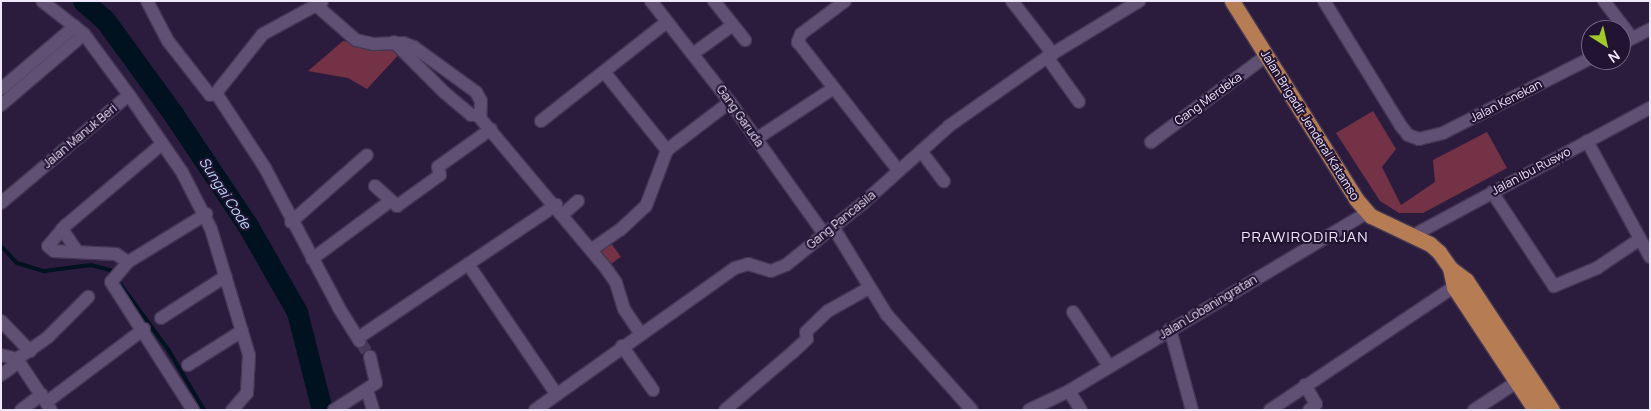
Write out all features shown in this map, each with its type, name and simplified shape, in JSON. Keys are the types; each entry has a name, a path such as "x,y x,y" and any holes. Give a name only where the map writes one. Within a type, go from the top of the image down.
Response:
{"main road":[{"name":"Jalan Brigadir Jenderal Katamso","path":"1232,1 1368,213 1435,248 1450,268 1466,280 1552,410"},
{"name":"Jalan Brigadir Jenderal Katamso","path":"1450,268 1454,288 1535,410"}],"street":[{"name":"Jalan Manuk Beri","path":"1,203 129,96 79,30 42,1"},
{"path":"148,1 155,21 194,78 207,93 216,93"},
{"name":"Gang Garuda","path":"651,1 694,53 756,139 828,231 903,334 972,410"},
{"path":"714,1 745,40"},
{"path":"846,1 798,39 898,170"},
{"path":"1012,1 1079,102"},
{"name":"Gang Pancasila","path":"535,410 622,346 739,266 748,264 778,270 828,231 949,126 1050,56 1139,1"},
{"name":"Jalan Kenekan","path":"1324,1 1401,126 1408,135 1419,139 1443,133 1581,63"},
{"path":"1604,1 1615,20"},
{"path":"216,93 263,34 319,4 356,40 373,44 394,42 414,47 476,92 481,101 479,115 560,209 616,283 622,305 641,334"},
{"path":"541,121 605,73 667,22"},
{"path":"694,53 733,25"},
{"path":"1631,39 1650,29"},
{"path":"1,105 32,71 79,30"},
{"path":"394,42 445,93 471,115 479,115"},
{"name":"Gang Merdeka","path":"1151,142 1266,56"},
{"path":"1,89 32,71"},
{"path":"605,73 667,150"},
{"path":"756,139 834,88"},
{"path":"216,93 265,168 312,259 359,339 468,264 560,209 578,201"},
{"path":"129,96 206,214 249,356 249,385 246,405 232,410"},
{"path":"591,250 620,230 646,206 667,150 730,102"},
{"name":"Jalan Ibu Ruswo","path":"1412,236 1650,108"},
{"path":"375,186 389,202 397,206 440,174 438,167 491,129"},
{"path":"1587,141 1650,257"},
{"path":"128,262 116,254 54,251 48,246 62,229 162,144"},
{"path":"921,151 944,180"},
{"path":"292,222 368,155"},
{"path":"1492,192 1554,286 1597,268 1640,239"},
{"path":"312,259 389,202"},
{"name":"Jalan Lobaningratan","path":"1030,410 1069,391 1170,329 1368,213"},
{"path":"193,410 144,329 111,282 128,262 206,214"},
{"path":"62,229 77,251"},
{"path":"468,264 557,395"},
{"path":"161,318 226,276"},
{"path":"725,410 793,352 806,339 806,332 828,311 869,288"},
{"path":"1270,410 1454,288"},
{"path":"1,375 60,326 88,296"},
{"path":"1074,312 1109,366"},
{"path":"1,321 30,351"},
{"path":"21,410 47,402 144,329"},
{"path":"1170,329 1192,410"},
{"path":"188,365 242,331"},
{"path":"622,346 653,390"},
{"path":"1,354 18,361 47,402"},
{"path":"334,410 364,391 377,380 370,356"},
{"path":"1474,410 1516,382"},
{"path":"1305,385 1316,404 1309,410"},
{"path":"364,391 373,410"},
{"path":"1069,391 1081,410"}],"shaded area":[{"path":"343,41 402,51 367,89 348,78 308,71"},
{"path":"1373,111 1396,149 1382,167 1401,205 1435,182 1433,160 1487,132 1507,168 1423,213 1399,213 1380,201 1336,133"},
{"path":"608,239 621,257 610,265 597,247"}],"waterway":[{"name":"Sungai Code","path":"83,1 105,20 174,115 248,226 297,312 322,410"},
{"path":"1,246 17,263 44,271 91,265 110,270 169,351 204,410"}],"tunnel":[{"path":"360,341 370,357"}],"district":[{"name":"PRAWIRODIRJAN","path":"1305,237"}]}
